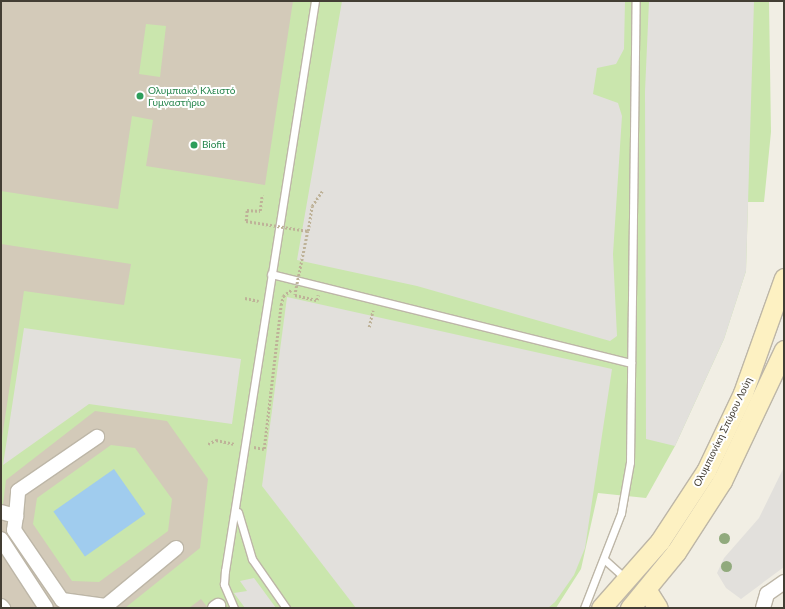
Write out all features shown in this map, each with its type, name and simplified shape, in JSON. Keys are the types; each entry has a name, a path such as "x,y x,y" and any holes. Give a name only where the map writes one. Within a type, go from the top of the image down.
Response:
{"main road":[{"name":"Ολυμπιονίκη Σπύρου Λούη","path":"601,608 660,541 706,472 743,393 784,278"},
{"name":"Ολυμπιονίκη Σπύρου Λούη","path":"630,608 646,589 722,482 784,350"},
{"path":"646,589 658,608"}],"street":[{"path":"97,437 18,492 14,530 62,600 106,606 176,548"},
{"path":"1,512 16,516"},
{"path":"1,539 46,608"},
{"path":"763,608 767,594 784,582"}],"lane":[{"path":"234,608 224,584 225,570 237,508 271,274 315,1"},
{"path":"584,608 605,560 621,513 630,462 636,1"},
{"path":"271,274 631,363"},
{"path":"237,508 252,559 286,608"},
{"path":"605,560 626,579"}],"path":[{"path":"317,300 295,295 312,206 322,191"},
{"path":"262,195 260,211 247,210 246,221 308,231"},
{"path":"208,444 216,440 264,449 281,305 290,290 302,288"},
{"path":"313,290 319,292"}],"green space":[{"path":"1,1 769,1 771,132 764,202 748,202 746,271 724,339 675,446 646,498 598,493 581,569 556,608 1,608"}],"shaded area":[{"path":"342,1 625,1 624,49 616,64 597,68 593,94 618,103 622,116 613,254 617,336 610,341 417,286 297,260"},
{"path":"649,1 754,1 746,271 724,339 675,446 646,439 645,91"},
{"path":"287,297 612,369 585,548 574,575 555,602 548,608 356,608 262,486"},
{"path":"24,328 241,359 232,424 89,404 3,465"},
{"path":"784,467 784,567 741,599 726,588 717,573 724,558 759,518"},
{"path":"254,578 276,608 245,608 234,593 247,591 240,581"}],"water":[{"path":"114,469 146,514 85,556 53,511"}],"building":[{"name":"Ολυμπιακό Κλειστό Γυμναστήριο","path":"1,1 293,1 265,185 146,166 153,120 132,116 118,209 1,191","holes":["146,24 166,26 160,77 139,74"]},
{"path":"1,244 131,264 124,305 24,291 2,438"},
{"path":"95,411 167,421 208,479 200,548 125,608 1,608 1,520 6,480","holes":["111,445 135,448 172,499 168,531 99,582 72,581 33,524 37,498"]},
{"path":"201,599 208,608 189,608"}],"place":[{"name":"Ολυμπιακό Κλειστό Γυμναστήριο","path":"140,96"},
{"name":"Biofit","path":"194,145"}]}
